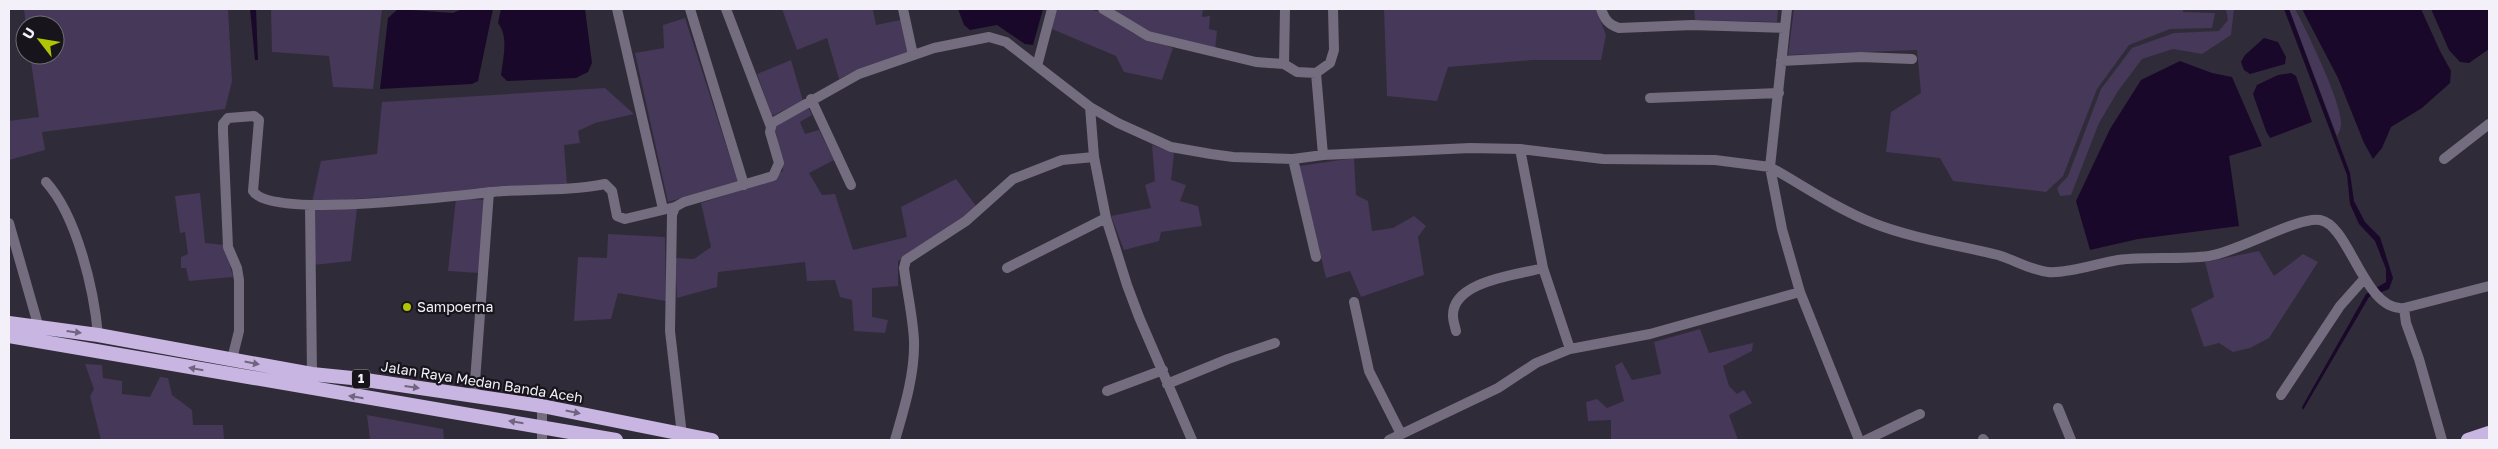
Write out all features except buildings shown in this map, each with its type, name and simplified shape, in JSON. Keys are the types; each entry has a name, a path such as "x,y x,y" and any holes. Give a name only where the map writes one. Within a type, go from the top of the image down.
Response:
{"highway":[{"name":"Jalan Raya Medan Banda Aceh","path":"9,323 98,335 312,374 474,395 542,406 712,440"},
{"name":"1","path":"9,336 337,394 541,433 616,440"},
{"path":"2468,440 2489,434"}],"street":[{"path":"618,9 663,209"},
{"path":"690,9 744,185"},
{"path":"232,359 239,331 239,280 237,268 228,247 223,159 225,120 254,116 259,120 253,191 261,199 310,206 375,203 489,192 566,190 605,184 612,190 619,217 634,218 769,178 777,170 779,163 770,127 726,9"},
{"path":"903,9 913,55"},
{"path":"1037,66 1052,9"},
{"path":"1103,9 1148,36 1256,62 1284,64 1297,72 1316,73 1330,63 1334,50 1333,9"},
{"path":"1284,64 1285,9"},
{"path":"1602,9 1610,25 1619,28 1692,25 1784,28"},
{"path":"1787,9 1770,167 1782,230 1800,292 1859,440"},
{"path":"770,127 772,123 811,99 859,74 913,55 989,37 1006,42 1090,108 1171,147 1234,157 1293,159 1323,155 1470,148 1520,150 1603,159 1715,160 1770,167 1875,224 2006,257 2033,269 2050,272 2120,260 2208,256 2224,253 2298,223 2320,220 2331,225 2339,233 2368,283 2387,305 2395,309 2489,286"},
{"path":"1781,61 1861,57 1912,59"},
{"path":"1316,73 1323,155"},
{"path":"1650,98 1779,94"},
{"path":"811,99 851,184"},
{"path":"1090,108 1094,157 1106,218 1139,318 1192,440"},
{"path":"2444,159 2489,124"},
{"path":"1520,150 1543,268 1570,349"},
{"path":"895,440 906,402 914,354 914,340 904,268 906,260 966,221 1014,179 1062,160 1094,157"},
{"path":"1293,159 1316,257"},
{"path":"46,182 62,203 88,273 95,305 98,335"},
{"path":"474,395 489,192"},
{"path":"310,206 312,374"},
{"path":"675,207 672,216 670,332 682,434"},
{"path":"1007,268 1106,218"},
{"path":"9,223 39,328"},
{"path":"1456,331 1452,316 1454,307 1458,298 1466,290 1478,285 1543,268"},
{"path":"2281,395 2340,306 2368,283"},
{"path":"1389,440 1498,388 1536,363 1570,349 1650,334 1800,292"},
{"path":"1354,302 1369,371 1401,434"},
{"path":"2404,308 2406,323 2419,359 2442,440"},
{"path":"1167,384 1228,359 1275,343"},
{"path":"1107,391 1163,370"},
{"path":"541,433 542,406"},
{"path":"2058,408 2071,440"},
{"path":"1866,440 1920,414"}],"shaded area":[{"path":"24,9 228,9 232,81 225,109 42,132 45,150 9,160 9,121 39,117 31,65 65,65 65,15 25,15"},
{"path":"250,9 256,9 258,60 255,60"},
{"path":"271,9 382,9 373,89 333,87 329,56 272,52"},
{"path":"398,9 453,13 462,9 493,9 478,81 472,84 380,89 388,18"},
{"path":"501,9 585,9 592,63 588,72 576,78 507,81 501,75 504,41 498,23"},
{"path":"782,9 875,9 873,10 876,25 901,20 908,52 858,69 839,79 827,38 797,50"},
{"path":"958,9 1043,9 1033,45 1025,44 997,25 970,30 964,25"},
{"path":"1056,9 1088,9 1100,12 1134,34 1173,48 1162,80 1124,72 1116,56 1052,29"},
{"path":"1112,9 1203,9 1202,17 1210,16 1209,29 1217,31 1215,50 1154,34"},
{"path":"1384,9 1596,9 1606,35 1601,60 1532,60 1448,67 1437,101 1387,96"},
{"path":"1694,9 1778,9 1777,22 1695,20"},
{"path":"1794,9 2183,9 2183,12 2215,13 2212,28 2170,29 2129,45 2097,89 2063,176 2046,192 1953,181 1940,158 1886,152 1891,112 1921,93 1917,50 1788,55"},
{"path":"2226,9 2234,9 2231,35 2202,54 2173,49 2142,59 2118,91 2099,123 2071,195 2060,196 2057,188 2068,176 2101,89 2132,48 2174,33 2219,31 2228,20"},
{"path":"2284,9 2289,9 2350,173 2354,201 2365,222 2380,237 2393,278 2389,289 2369,297 2303,410 2302,407 2366,294 2386,282 2386,269 2375,241 2359,224 2350,204 2347,175"},
{"path":"2289,9 2295,9 2330,85 2340,116 2341,126 2337,136"},
{"path":"2302,9 2421,9 2451,71 2450,83 2422,108 2391,127 2382,148 2373,159 2364,143 2338,78"},
{"path":"2431,9 2489,9 2489,49 2469,63 2460,62 2449,50"},
{"path":"685,18 738,182 668,202 635,53 664,48 663,25"},
{"path":"2264,38 2278,42 2286,57 2285,64 2250,74 2244,70 2241,62 2245,55"},
{"path":"791,60 803,101 772,116 757,74"},
{"path":"2180,61 2212,73 2232,77 2262,146 2229,156 2239,226 2138,239 2090,250 2076,201 2110,129 2141,80"},
{"path":"2291,73 2296,76 2312,122 2270,138 2253,94 2257,85 2278,75"},
{"path":"605,88 634,114 595,123 578,131 580,143 564,145 567,184 312,202 321,161 377,154 382,102"},
{"path":"807,105 812,115 800,122 805,134 819,130 834,160 809,173 822,195 835,194 853,250 907,237 901,207 956,179 979,210 898,261 898,286 872,288 872,317 888,320 885,333 854,331 852,300 840,297 835,280 807,281 805,262 718,272 717,287 677,298 675,258 694,259 711,247 701,203 729,194 783,171 775,127"},
{"path":"1152,145 1174,153 1171,180 1186,185 1180,201 1198,206 1202,226 1161,232 1159,241 1124,250 1111,216 1151,208 1145,185 1155,181"},
{"path":"1354,158 1356,195 1368,201 1372,231 1393,228 1414,216 1426,226 1418,237 1424,275 1361,297 1350,271 1326,278 1299,166"},
{"path":"200,193 205,243 225,245 233,277 189,281 186,268 181,268 181,257 188,254 185,232 180,233 175,196"},
{"path":"456,198 484,200 479,273 448,271"},
{"path":"357,208 351,261 313,265 313,209"},
{"path":"608,234 665,237 666,301 618,293 611,319 574,321 578,257 607,258"},
{"path":"2259,251 2274,276 2303,254 2318,262 2269,338 2250,348 2233,352 2219,343 2204,347 2191,309 2214,297 2205,262"},
{"path":"1700,329 1709,353 1753,343 1752,351 1723,366 1729,386 1737,394 1744,390 1752,403 1729,415 1738,440 1611,440 1611,420 1588,421 1586,402 1597,399 1607,408 1624,401 1615,366 1622,362 1632,380 1661,374 1654,342"},
{"path":"85,364 102,365 103,378 122,381 122,394 150,397 160,377 168,378 172,395 192,410 193,425 223,425 224,440 101,440 90,396 94,389"},
{"path":"367,415 443,429 444,440 370,440"}],"place":[{"name":"Sampoerna","path":"407,307"}]}
